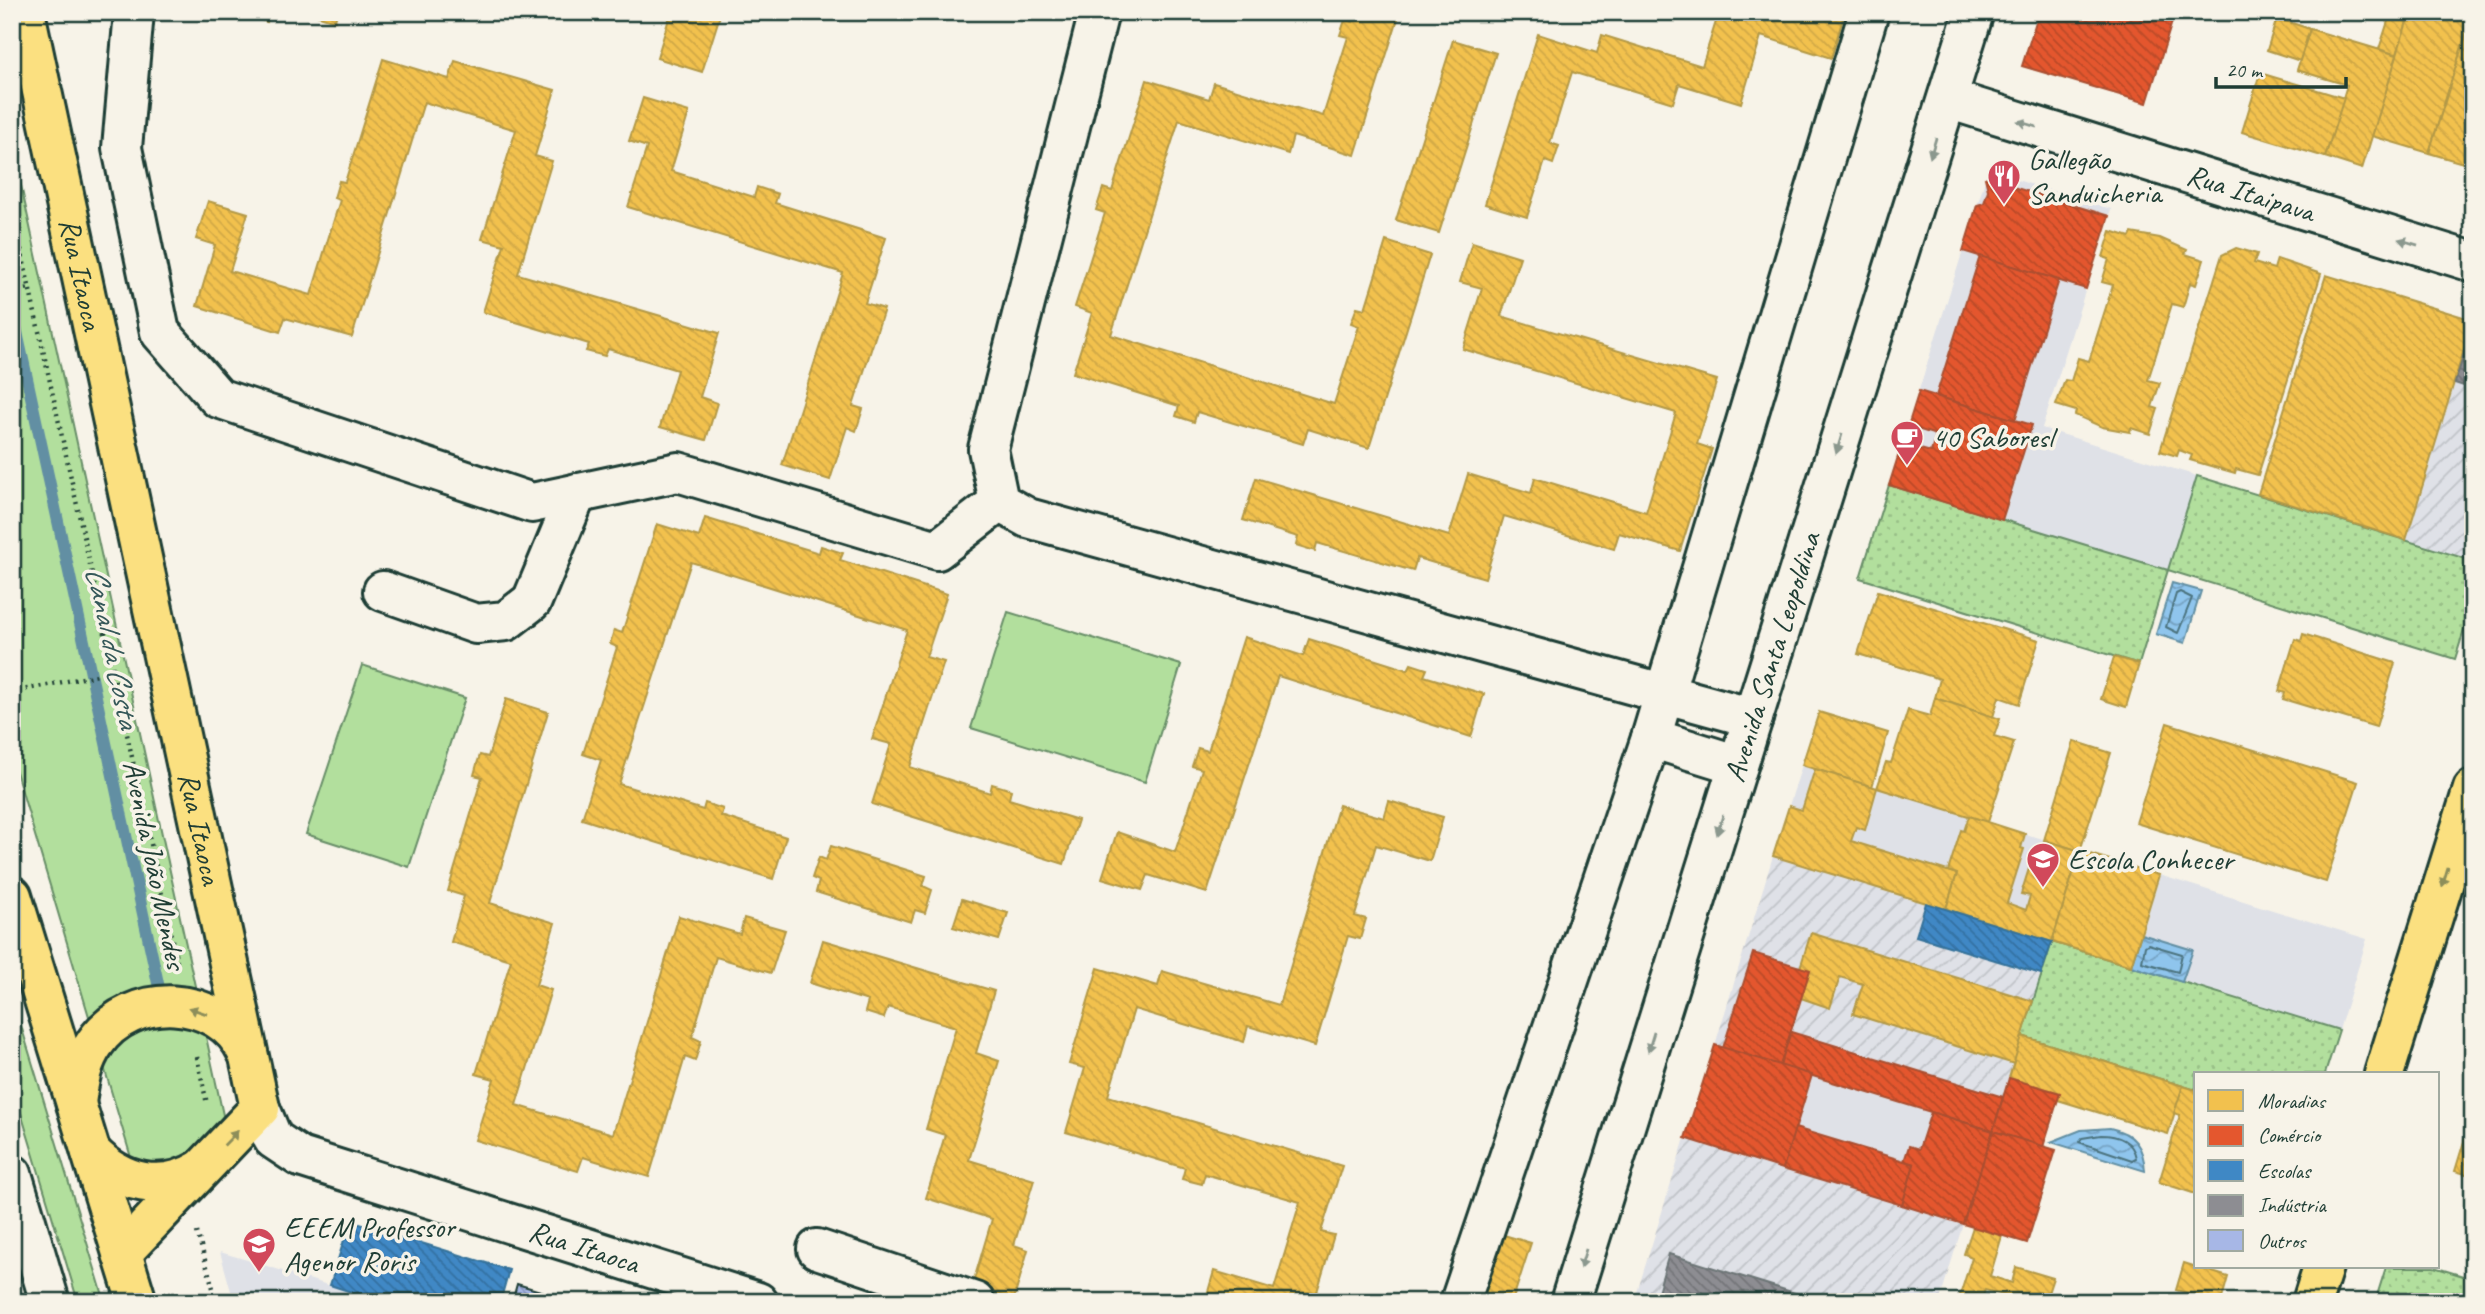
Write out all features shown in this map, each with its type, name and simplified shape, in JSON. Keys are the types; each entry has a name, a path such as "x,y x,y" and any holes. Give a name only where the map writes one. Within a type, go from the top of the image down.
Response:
{"main road":[{"name":"Rua Itaoca","path":"25,12 260,1108"},
{"path":"2385,1072 2473,789"},
{"path":"12,896 137,1302"},
{"path":"76,1103 83,1064 105,1031 138,1010 163,1005 202,1011 224,1024 243,1042 248,1054"},
{"path":"122,1252 260,1108"},
{"path":"91,1152 114,1172 143,1183 174,1181 202,1169"},
{"path":"2312,1302 2323,1268"}],"street":[{"path":"134,12 122,148 160,332 218,398 532,503 678,472 937,550 999,502"},
{"path":"1099,12 988,449 999,502 1028,518 1753,718"},
{"path":"1460,1302 1651,738 1869,12"},
{"name":"Avenida Santa Leopoldina","path":"1570,1302 1974,12"},
{"name":"Rua Itaipava","path":"1948,99 2473,262"},
{"path":"383,591 476,624 506,621 532,601 577,493"},
{"path":"1651,738 1738,765"},
{"name":"Rua Itaoca","path":"260,1108 273,1139 300,1157 758,1302"},
{"path":"12,1174 21,1229 47,1298"},
{"path":"817,1250 975,1302"}],"path":[{"name":"Avenida João Mendes","path":"12,208 186,1007 217,1302"},
{"path":"14,291 30,288"},
{"path":"12,692 113,672"}],"shaded area":[{"path":"1988,171 2111,209 2042,428 2197,476 2168,570 1889,485"},
{"path":"2326,275 2473,320 2473,561 2258,494"},
{"name":"Escola Conhecer","path":"1802,765 2367,939 2339,1030 1773,856"},
{"path":"1773,856 2052,942 1993,1131 1715,1045"},
{"path":"1715,1045 1993,1131 1963,1224 1686,1138"},
{"path":"1685,1138 1963,1224 1939,1302 1634,1302"},
{"name":"EEEM Professor Agenor Roris","path":"220,1252 254,1262 382,1302 234,1302"}],"green space":[{"path":"12,144 223,1115 221,1130 149,1218 12,758"},
{"path":"2197,476 2473,561 2473,602 2455,659 2168,570"},
{"path":"1889,485 2168,570 2139,664 1860,578"},
{"path":"1008,612 1181,665 1145,782 971,728"},
{"path":"362,665 465,698 409,867 306,834"},
{"path":"2052,942 2339,1030 2326,1072 2194,1072 2194,1089 2022,1036"},
{"path":"12,996 105,1302 78,1302 12,1083"},
{"path":"2386,1268 2437,1268 2473,1279 2473,1302 2375,1302"}],"water":[{"path":"2172,583 2201,591 2185,643 2156,634"},
{"path":"2141,934 2193,950 2182,982 2131,966"},
{"path":"2110,1128 2125,1133 2136,1142 2145,1171 2051,1142 2081,1130"}],"building: Moradias":[{"path":"236,12 270,12 267,22"},
{"path":"307,12 337,12 335,21"},
{"path":"671,12 721,12 702,72 657,58"},
{"path":"1356,12 1400,12 1355,155 1293,136 1288,154 1179,120 1111,335 1334,404 1359,326 1351,323 1357,307 1365,309 1386,241 1430,255 1369,448 1308,429 1303,444 1197,412 1194,422 1176,416 1179,406 1073,373 1092,313 1075,307 1105,213 1096,210 1103,188 1112,191 1147,80 1209,99 1214,83 1323,116 1348,37 1340,35 1345,20 1353,22"},
{"path":"1719,12 1845,12 1831,58 1761,36 1741,103 1679,84 1673,103 1572,72 1550,143 1559,146 1553,164 1545,161 1527,217 1485,204 1538,34 1597,53 1602,35 1702,66"},
{"path":"2391,12 2410,12 2397,55 2379,49"},
{"path":"2410,12 2443,12 2470,21 2429,153 2372,136"},
{"path":"2277,18 2310,29 2300,61 2267,50"},
{"path":"2470,21 2473,22 2473,166 2429,153"},
{"path":"2310,29 2397,55 2362,169 2325,157 2347,85 2297,70"},
{"path":"1453,40 1496,53 1439,233 1396,220"},
{"path":"383,59 449,79 455,61 555,90 535,156 552,161 518,274 719,333 700,397 717,403 706,440 660,427 677,370 608,349 605,356 586,351 589,344 483,312 504,245 482,239 516,130 424,102 352,337 285,318 280,332 197,306 215,245 196,239 208,201 248,213 230,271 311,295 340,200 334,198 339,181 345,182"},
{"path":"2260,73 2344,98 2325,157 2242,132"},
{"path":"643,98 689,112 671,171 754,197 757,187 778,194 775,203 886,238 865,303 884,309 853,406 863,409 856,431 847,427 830,480 782,465 843,273 628,207 647,147 629,141"},
{"path":"2111,231 2130,237 2132,233 2160,238 2187,250 2185,254 2204,260 2196,285 2190,283 2183,307 2172,304 2148,380 2160,383 2152,407 2158,409 2150,434 2131,428 2130,432 2102,427 2075,415 2076,411 2056,405 2065,380 2071,381 2078,358 2089,361 2113,285 2102,282 2109,259 2103,257"},
{"path":"1472,242 1520,257 1501,316 1717,380 1697,444 1712,449 1680,551 1619,533 1614,549 1504,516 1485,578 1417,558 1413,571 1317,543 1315,551 1296,545 1298,537 1243,520 1256,478 1449,536 1468,474 1531,493 1535,478 1646,512 1676,413 1463,349 1482,288 1460,282"},
{"path":"2236,248 2257,254 2254,263 2274,269 2277,259 2321,274 2258,475 2236,469 2235,473 2190,460 2192,455 2179,450 2177,456 2160,451 2222,255"},
{"path":"2326,275 2473,320 2406,540 2258,494"},
{"path":"705,518 819,553 821,546 843,553 840,560 947,594 926,657 944,662 910,767 990,793 992,784 1002,787 1011,790 1009,799 1078,820 1064,864 872,804 891,744 872,739 907,630 691,562 619,784 703,810 705,803 723,809 721,816 786,837 773,879 582,819 601,760 583,754 617,647 610,644 614,630 622,633 657,524 699,537"},
{"path":"1878,591 2039,640 2019,704 1999,697 1993,717 1935,698 1940,679 1858,654"},
{"path":"2303,634 2395,663 2376,727 2283,699 2285,693 2279,691 2295,639 2301,641"},
{"path":"1244,637 1303,656 1309,639 1408,670 1411,664 1427,669 1424,676 1484,694 1471,737 1278,676 1207,893 1148,875 1142,890 1102,878 1117,832 1175,852 1202,769 1192,766 1198,748 1208,751"},
{"path":"2114,657 2139,664 2126,707 2101,699"},
{"path":"1935,698 2000,719 1994,736 2014,742 1988,822 1877,788 1886,762 1891,763 1908,710 1930,716"},
{"path":"506,699 548,712 490,903 555,923 536,985 551,990 516,1105 613,1134 679,916 740,934 744,918 785,930 771,973 716,957 692,1037 701,1041 695,1061 685,1057 649,1177 583,1157 578,1171 475,1140 494,1079 476,1074 511,960 451,942 464,896 448,891 482,777 474,775 477,764 480,755 488,757"},
{"path":"1819,712 1888,733 1872,787 1802,765"},
{"path":"2167,723 2358,782 2326,882 2136,823"},
{"path":"2074,741 2111,753 2080,851 2044,840"},
{"path":"1815,769 1877,788 1865,830 1856,827 1851,841 1957,874 1946,909 1773,856 1789,806 1802,810"},
{"path":"1389,801 1443,817 1430,861 1376,845 1355,916 1366,919 1360,939 1348,936 1315,1046 1248,1026 1244,1042 1134,1009 1108,1096 1342,1166 1321,1232 1334,1235 1314,1302 1205,1302 1214,1271 1274,1289 1300,1202 1205,1174 1202,1184 1182,1179 1185,1168 1066,1132 1085,1068 1069,1064 1098,968 1158,986 1162,971 1279,1005 1339,805 1384,818"},
{"path":"1969,816 2025,834 2021,848 2024,849 2007,903 2026,910 2030,896 2021,894 2032,859 2041,861 2048,841 2080,851 2052,942 1946,909 1957,874 1948,871 1961,830 1964,831"},
{"path":"831,846 926,876 923,886 932,890 925,913 915,910 911,922 816,892 819,881 812,878 819,857 826,860"},
{"path":"2080,851 2159,875 2131,966 2052,942"},
{"path":"962,899 1008,913 999,940 953,927"},
{"path":"1811,933 2033,1001 2014,1064 1853,1014 1863,984 1840,977 1830,1008 1801,998 1810,970 1800,968"},
{"path":"823,940 994,991 976,1053 999,1061 969,1160 1034,1180 1014,1245 1028,1250 1013,1302 971,1290 992,1219 926,1198 945,1135 926,1129 956,1027 888,1007 884,1018 865,1012 868,1001 810,983"},
{"path":"2022,1036 2183,1086 2168,1134 2058,1100 2060,1093 2009,1078"},
{"path":"2183,1086 2194,1089 2194,1193 2159,1182 2180,1115 2174,1113"},
{"path":"2465,1138 2473,1141 2473,1176 2455,1171"},
{"path":"1973,1227 2002,1236 1990,1276 2012,1283 2016,1267 2053,1278 2045,1302 2005,1302 2007,1296 1985,1290 1981,1302 1958,1302 1972,1257 1964,1254"},
{"path":"1497,1233 1531,1243 1512,1302 1475,1302"},
{"path":"2184,1263 2228,1277 2221,1302 2176,1290"}],"building: Comércio":[{"path":"2039,12 2175,12 2147,103 2022,66"},
{"path":"1994,175 2009,179 2013,187 2109,216 2086,289 1963,251 1977,205 1984,203 1988,190 1985,178"},
{"path":"1980,256 2059,280 2015,420 1936,396"},
{"path":"1919,391 2032,425 2002,520 1889,485 1902,444 1931,452 1936,435 1908,426"},
{"path":"1753,953 1810,970 1780,1066 1723,1048"},
{"path":"1791,1032 2003,1097 1993,1131 1780,1066"},
{"path":"1715,1045 1812,1075 1783,1169 1685,1138"},
{"path":"2009,1078 2060,1093 2043,1147 1993,1131"},
{"path":"1931,1112 1993,1131 1963,1224 1902,1205 1914,1164 1904,1161 1909,1146 1919,1149"},
{"path":"1795,1128 1914,1164 1902,1205 1783,1169"},
{"path":"1993,1131 2056,1150 2027,1243 1963,1224"}],"building: Escolas":[{"path":"1926,903 2052,942 2041,974 1916,936"},
{"path":"350,1221 509,1270 500,1302 382,1302 330,1285"}],"building: Indústria":[{"path":"2473,325 2473,389 2455,383"},
{"path":"1669,1254 1824,1302 1655,1302"}],"building: Outros":[{"path":"517,1284 574,1301 512,1302"}],"waterway":[{"name":"Canal da Costa","path":"12,309 161,997"}],"place":[{"name":"Gallegão Sanduicheria","path":"2004,206"},
{"name":"40 Saboresl","path":"1907,467"},
{"name":"Escola Conhecer","path":"2043,889"},
{"name":"EEEM Professor Agenor Roris","path":"259,1274"}]}
